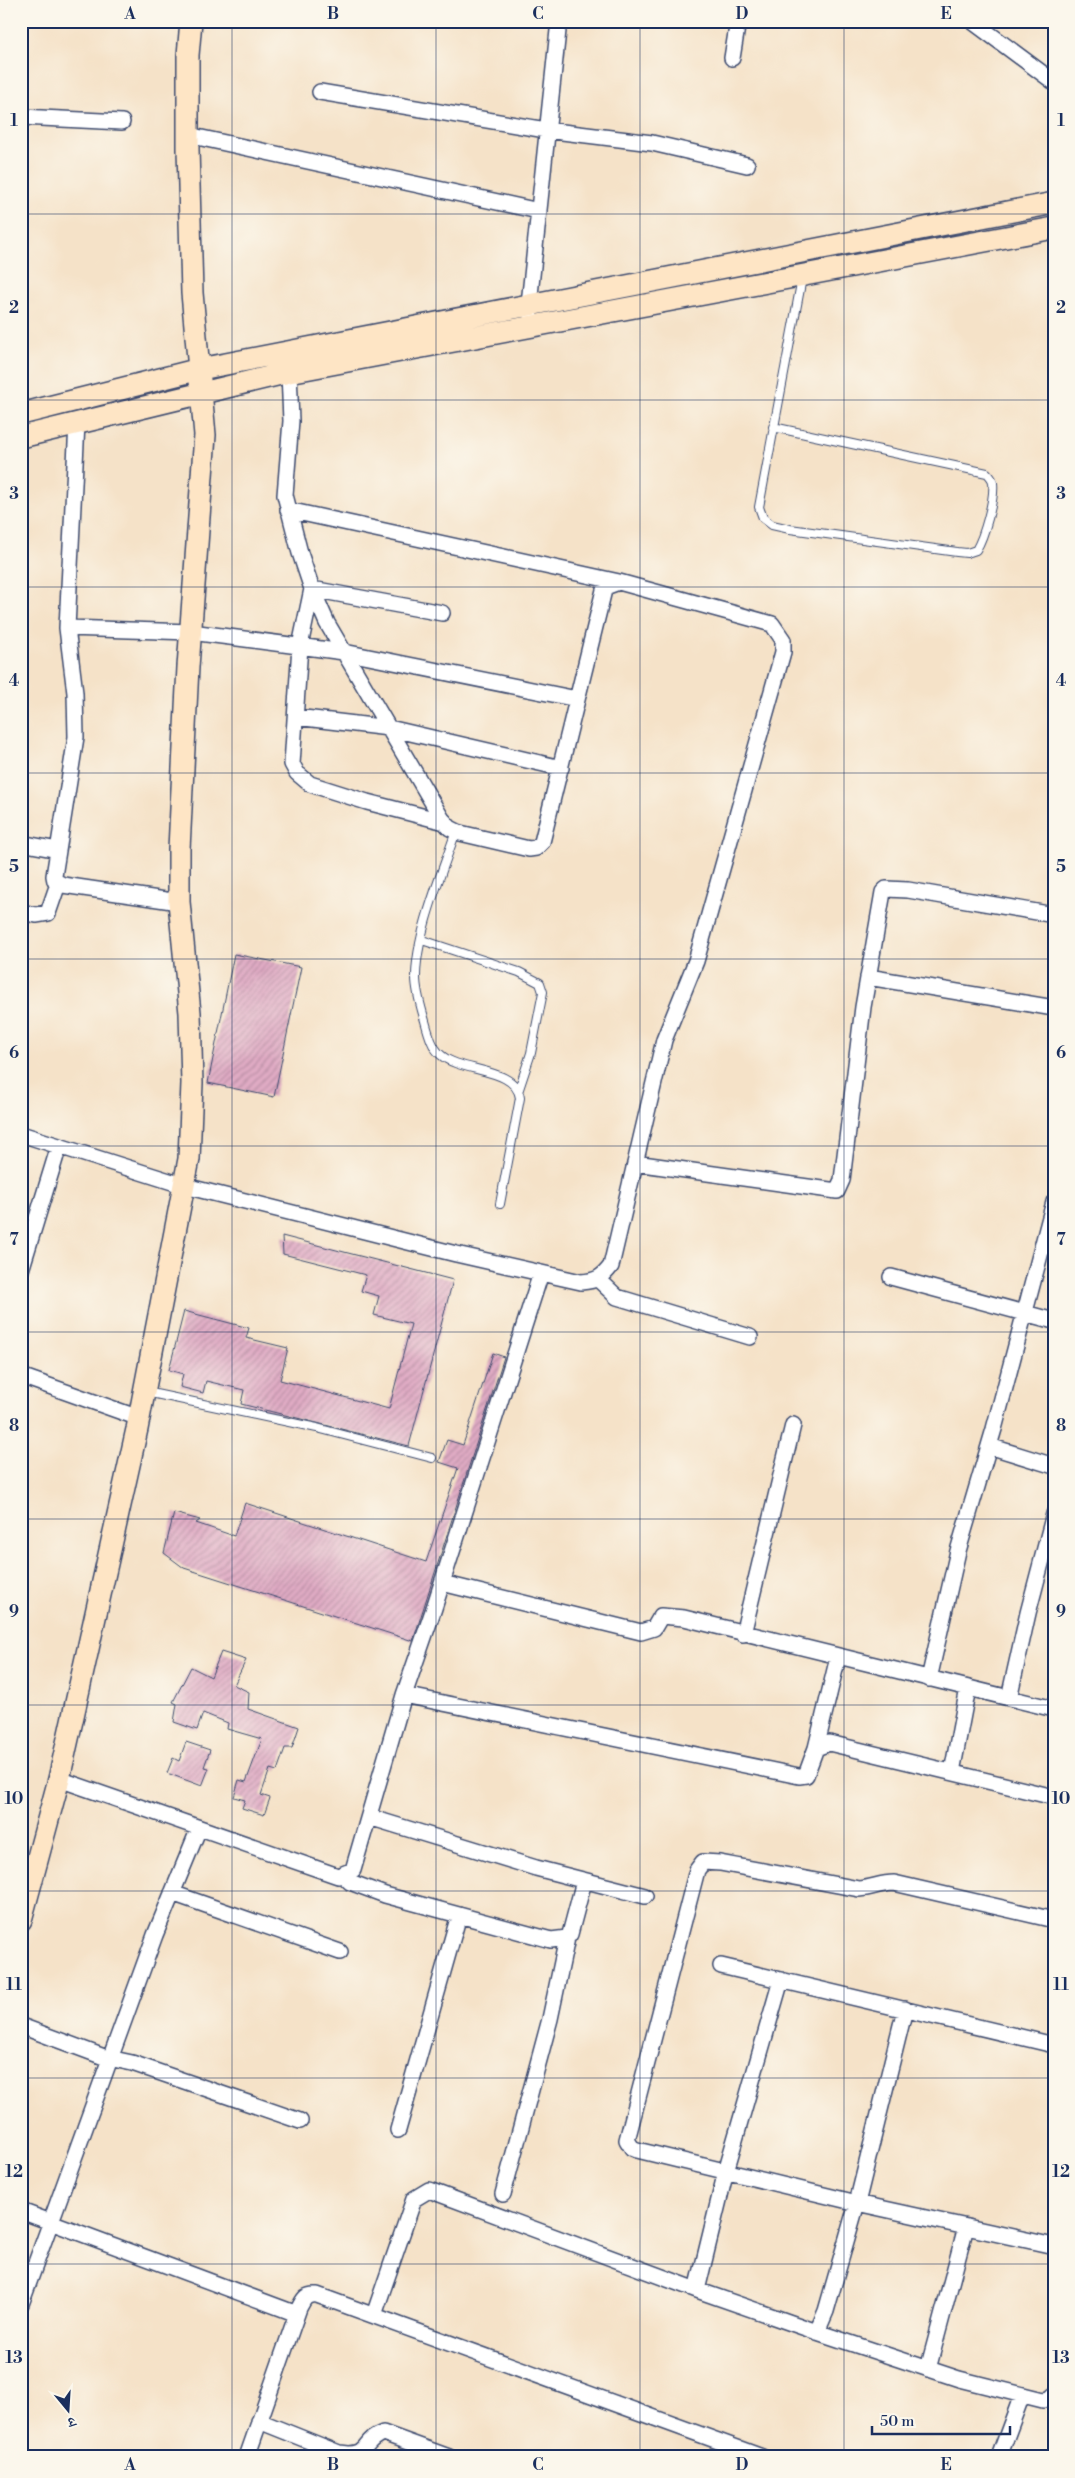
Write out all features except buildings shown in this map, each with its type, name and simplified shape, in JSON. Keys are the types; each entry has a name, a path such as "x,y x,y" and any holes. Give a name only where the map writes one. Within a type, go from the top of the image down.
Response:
{"main road":[{"path":"21,1920 59,1779 145,1392 185,1186 190,1150 192,1083 190,1013 179,902 179,849 191,632 205,435 192,293 188,135 188,55 191,21"},
{"path":"21,414 200,369 1054,203"},
{"path":"21,436 289,372 1054,228"}],"street":[{"path":"531,327 529,304 559,21"},
{"path":"732,58 738,21"},
{"path":"972,21 1054,82"},
{"path":"320,92 546,130 652,143 748,165"},
{"path":"21,117 122,122"},
{"path":"188,135 539,211"},
{"path":"289,372 291,421 285,495 312,589 327,623 450,827"},
{"path":"21,912 36,915 48,913 58,884 54,876 76,737 75,693 67,628 77,423"},
{"path":"21,1134 185,1186 456,1254 581,1282 603,1277 611,1266 664,1040 696,961 783,652 783,640 772,624 619,582 288,510"},
{"path":"312,589 300,646 292,764 302,779 310,784 367,802 529,849 536,848 542,842 545,834 604,590 608,586 619,582"},
{"path":"312,589 442,613"},
{"path":"67,628 191,632 344,652 577,699"},
{"path":"296,717 389,728 560,768"},
{"path":"21,843 58,850"},
{"path":"58,884 179,902"},
{"path":"635,1163 837,1192 842,1180 868,977 880,904 886,889 927,893 1054,915"},
{"path":"868,977 1054,1008"},
{"path":"21,1270 59,1146"},
{"path":"929,1678 958,1551 989,1446 1054,1202"},
{"path":"59,1779 338,1876 353,1870 404,1695 442,1583 541,1273"},
{"path":"891,1277 1054,1321"},
{"path":"598,1279 617,1297 750,1337"},
{"path":"21,1376 139,1418"},
{"path":"743,1634 793,1425"},
{"path":"989,1446 1054,1466"},
{"path":"1010,1698 1028,1613 1054,1514"},
{"path":"442,1583 641,1632 654,1628 661,1616 684,1618 1054,1709"},
{"path":"404,1695 799,1776 806,1775 816,1748 838,1657"},
{"path":"952,1772 968,1688"},
{"path":"816,1748 822,1744 836,1744 1054,1798"},
{"path":"369,1817 536,1868 646,1896"},
{"path":"21,2304 110,2058 172,1893 199,1828"},
{"path":"1054,1920 894,1883 881,1882 870,1888 859,1888 720,1863 703,1862 697,1870 627,2140 632,2148 637,2150 857,2203 1054,2246"},
{"path":"343,1875 361,1887 459,1915 551,1940 567,1938"},
{"path":"503,2194 550,2019 567,1938 570,1934 584,1880"},
{"path":"172,1893 340,1952"},
{"path":"398,2130 459,1915"},
{"path":"721,1966 1054,2044"},
{"path":"697,2290 726,2170 781,1980"},
{"path":"817,2332 826,2311 857,2203 905,2009"},
{"path":"21,2026 110,2058 132,2063 300,2121"},
{"path":"374,2315 414,2200 428,2190 697,2290 958,2379 1047,2400 1054,2395"},
{"path":"21,2211 297,2314"},
{"path":"928,2369 966,2227"},
{"path":"247,2457 297,2314 304,2299 310,2294 374,2315 762,2457"},
{"path":"1000,2457 1022,2395"},
{"path":"259,2421 339,2453 352,2455 360,2453 376,2436 383,2434 449,2457"}],"lane":[{"path":"773,427 987,473 993,481 993,491 982,541 976,550 967,553 772,525 763,518 759,507 773,427 803,276"},
{"path":"450,827 418,956 417,991 428,1033 437,1050 448,1059 510,1081 516,1084 519,1090 520,1098 500,1204"},
{"path":"422,940 519,972 540,983 543,992 531,1053 519,1090"},
{"path":"145,1392 316,1428 432,1458"}]}
